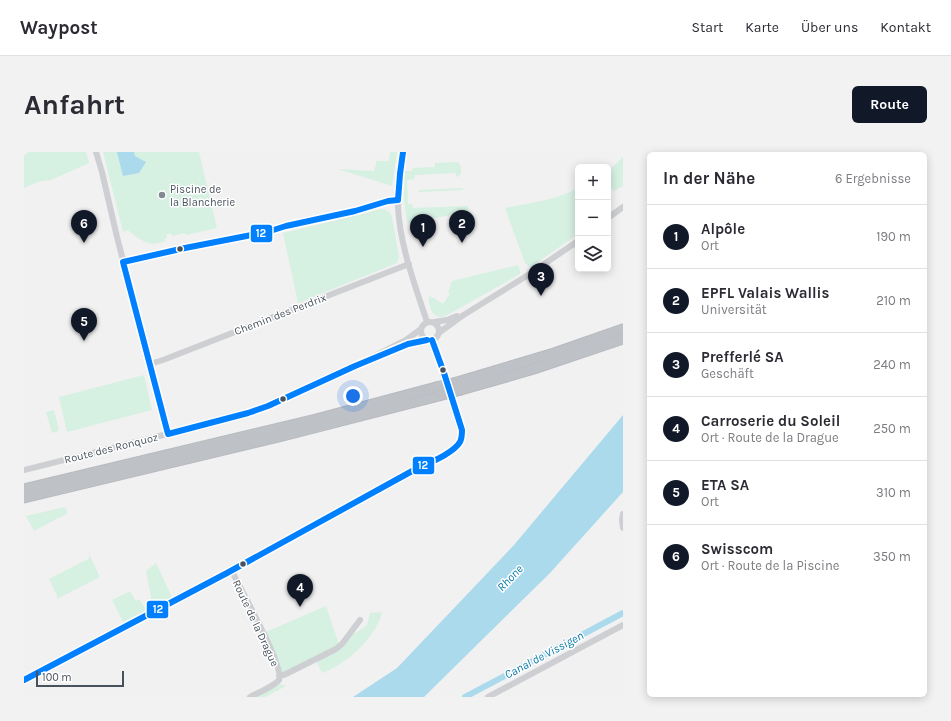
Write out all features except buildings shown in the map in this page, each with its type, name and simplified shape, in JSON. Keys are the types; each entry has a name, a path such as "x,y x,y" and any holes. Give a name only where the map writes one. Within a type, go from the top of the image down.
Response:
{"highway":[{"path":"459,386 623,329"},
{"path":"24,498 283,436 459,386 554,362 623,339"},
{"path":"24,489 323,417 438,392"}],"street":[{"path":"96,152 168,434"},
{"path":"403,152 398,200 401,230 409,264 430,322 438,325 440,332"},
{"path":"124,262 267,232 388,201 398,200"},
{"path":"611,216 623,207"},
{"path":"476,307 440,322 423,324 421,329 422,335 429,340 437,338 440,332 476,307 528,275 575,243"},
{"name":"Chemin des Perdrix","path":"150,364 409,264"},
{"name":"Route des Ronquoz","path":"24,470 168,434 248,413 268,406 355,366 406,340 421,329"},
{"name":"Route des Ronquoz","path":"355,366 408,344 429,340"},
{"name":"Route de la Drague","path":"24,680 310,529 456,447 460,442 462,430 444,373 429,340"},
{"path":"623,514 623,528"},
{"name":"Route de la Drague","path":"232,571 262,629 279,671 279,676"},
{"path":"250,697 274,685 279,676 336,649 342,644 360,620"},
{"path":"488,697 623,625"}],"green space":[{"path":"24,152 86,152 89,163 51,180 41,181 24,188"},
{"name":"Piscine de la Blancherie","path":"103,152 199,152 217,228 187,235 184,233 172,236 171,233 166,235 167,238 164,239 165,241 154,244 143,241 128,230 123,232"},
{"path":"390,152 397,152 392,186 338,169 374,171 376,161 389,161"},
{"path":"623,157 623,186 614,191 611,188 611,168"},
{"path":"457,162 461,167 461,173 459,176 456,177 456,173 415,175 414,179 407,180 408,204 412,204 413,208 468,206 469,212 407,223 404,199 405,171 412,171 413,168 435,167 435,163"},
{"path":"463,188 463,190 419,192 419,190"},
{"path":"575,190 575,236 535,264 530,267 528,266 525,263 505,208 533,203"},
{"path":"381,209 388,211 392,217 399,257 397,263 298,303 283,233"},
{"path":"518,265 520,274 451,313 438,317 431,309 429,301 430,294 431,298 434,298 443,304 450,294 448,292 452,281"},
{"path":"144,375 152,410 67,432 59,397"},
{"path":"54,410 59,431 52,433 46,412"},
{"path":"65,507 68,513 34,531 26,516"},
{"path":"89,554 100,577 57,599 49,579 88,559"},
{"path":"156,563 172,597 153,607 149,603 151,597 146,571"},
{"path":"130,591 136,601 139,599 145,608 144,611 123,622 112,600"},
{"path":"326,606 339,644 367,625 370,613 382,612 380,620 366,642 346,660 322,673 316,660 283,674 266,632"},
{"path":"281,684 286,686 265,697 255,697"}],"water":[{"path":"117,152 134,152 135,156 146,162 139,173 123,176"},
{"name":"Rhone","path":"623,415 623,492 550,573 424,697 353,697 397,668 514,545"}],"waterway":[{"name":"Canal de Vissigen","path":"465,697 623,613"}],"transit line":[{"name":"12","path":"398,200 403,152"},
{"name":"12","path":"123,262 267,232 286,226 355,211 388,201 398,200"},
{"name":"12","path":"123,262 168,434"},
{"name":"12","path":"168,434 248,413 268,406 355,366 408,344 427,340"},
{"name":"12","path":"24,680 227,573 414,470 452,451 462,438 462,430 432,340"}],"place":[{"name":"Piscine de la Blancherie","path":"162,195"},
{"name":"Swisscom","path":"84,243"},
{"name":"EPFL Valais Wallis","path":"462,243"},
{"name":"Alpôle","path":"423,247"},
{"name":"Prefferlé SA","path":"541,296"},
{"name":"ETA SA","path":"84,341"},
{"name":"Carroserie du Soleil","path":"300,607"}]}
